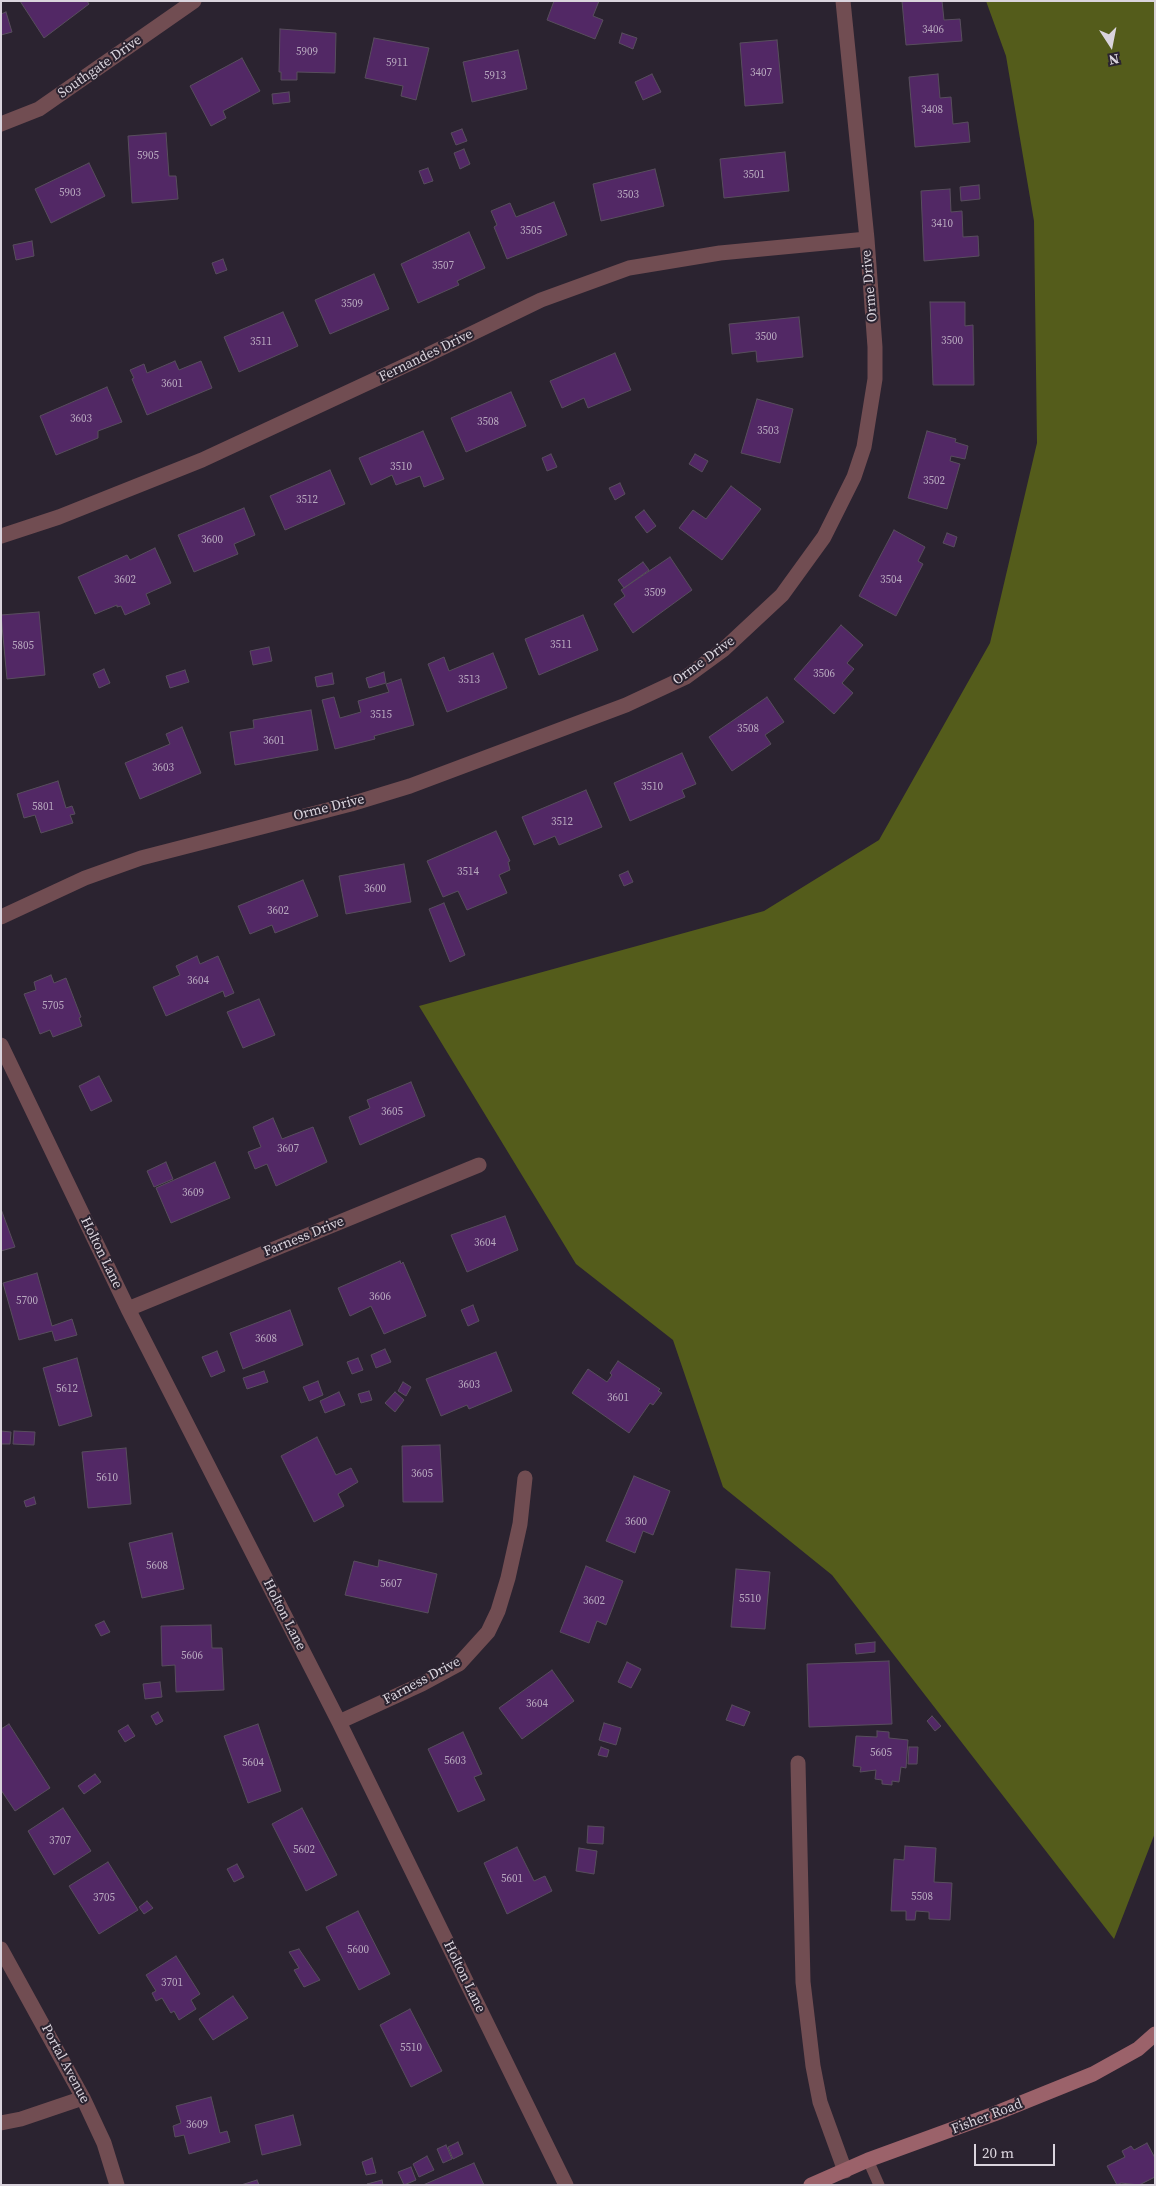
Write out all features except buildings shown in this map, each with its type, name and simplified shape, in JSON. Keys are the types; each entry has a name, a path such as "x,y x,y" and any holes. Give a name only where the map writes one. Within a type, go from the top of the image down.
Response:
{"street":[{"name":"Southgate Drive","path":"1,124 39,109 194,1"},
{"name":"Orme Drive","path":"1,917 85,878 141,858 350,804 410,786 495,755 660,690 686,676 723,650 782,595 804,568 824,538 854,477 864,447 875,379 875,347 867,239 843,1"},
{"name":"Fernandes Drive","path":"1,536 59,517 202,460 541,300 630,268 720,253 867,239"},
{"name":"Holton Lane","path":"1,1045 128,1309 339,1722 566,2185"},
{"name":"Farness Drive","path":"128,1309 479,1166"},
{"name":"Farness Drive","path":"339,1722 422,1684 459,1664 488,1632 498,1611 508,1578 520,1524 525,1478"},
{"path":"798,1763 804,1991 813,2066 820,2102 845,2170"},
{"name":"Portal Avenue","path":"1,1949 83,2098 104,2144 117,2185"},
{"name":"Fisher Road","path":"811,2185 868,2160 994,2114 1093,2074 1138,2049 1155,2034"},
{"path":"1,2123 21,2119 83,2098"}],"lane":[{"path":"868,2160 879,2185"}],"green space":[{"path":"986,1 1155,1 1155,1833 1114,1939 832,1575 723,1487 673,1340 576,1264 419,1006 764,911 879,840 990,643 1037,443 1034,221 1006,56"}]}
